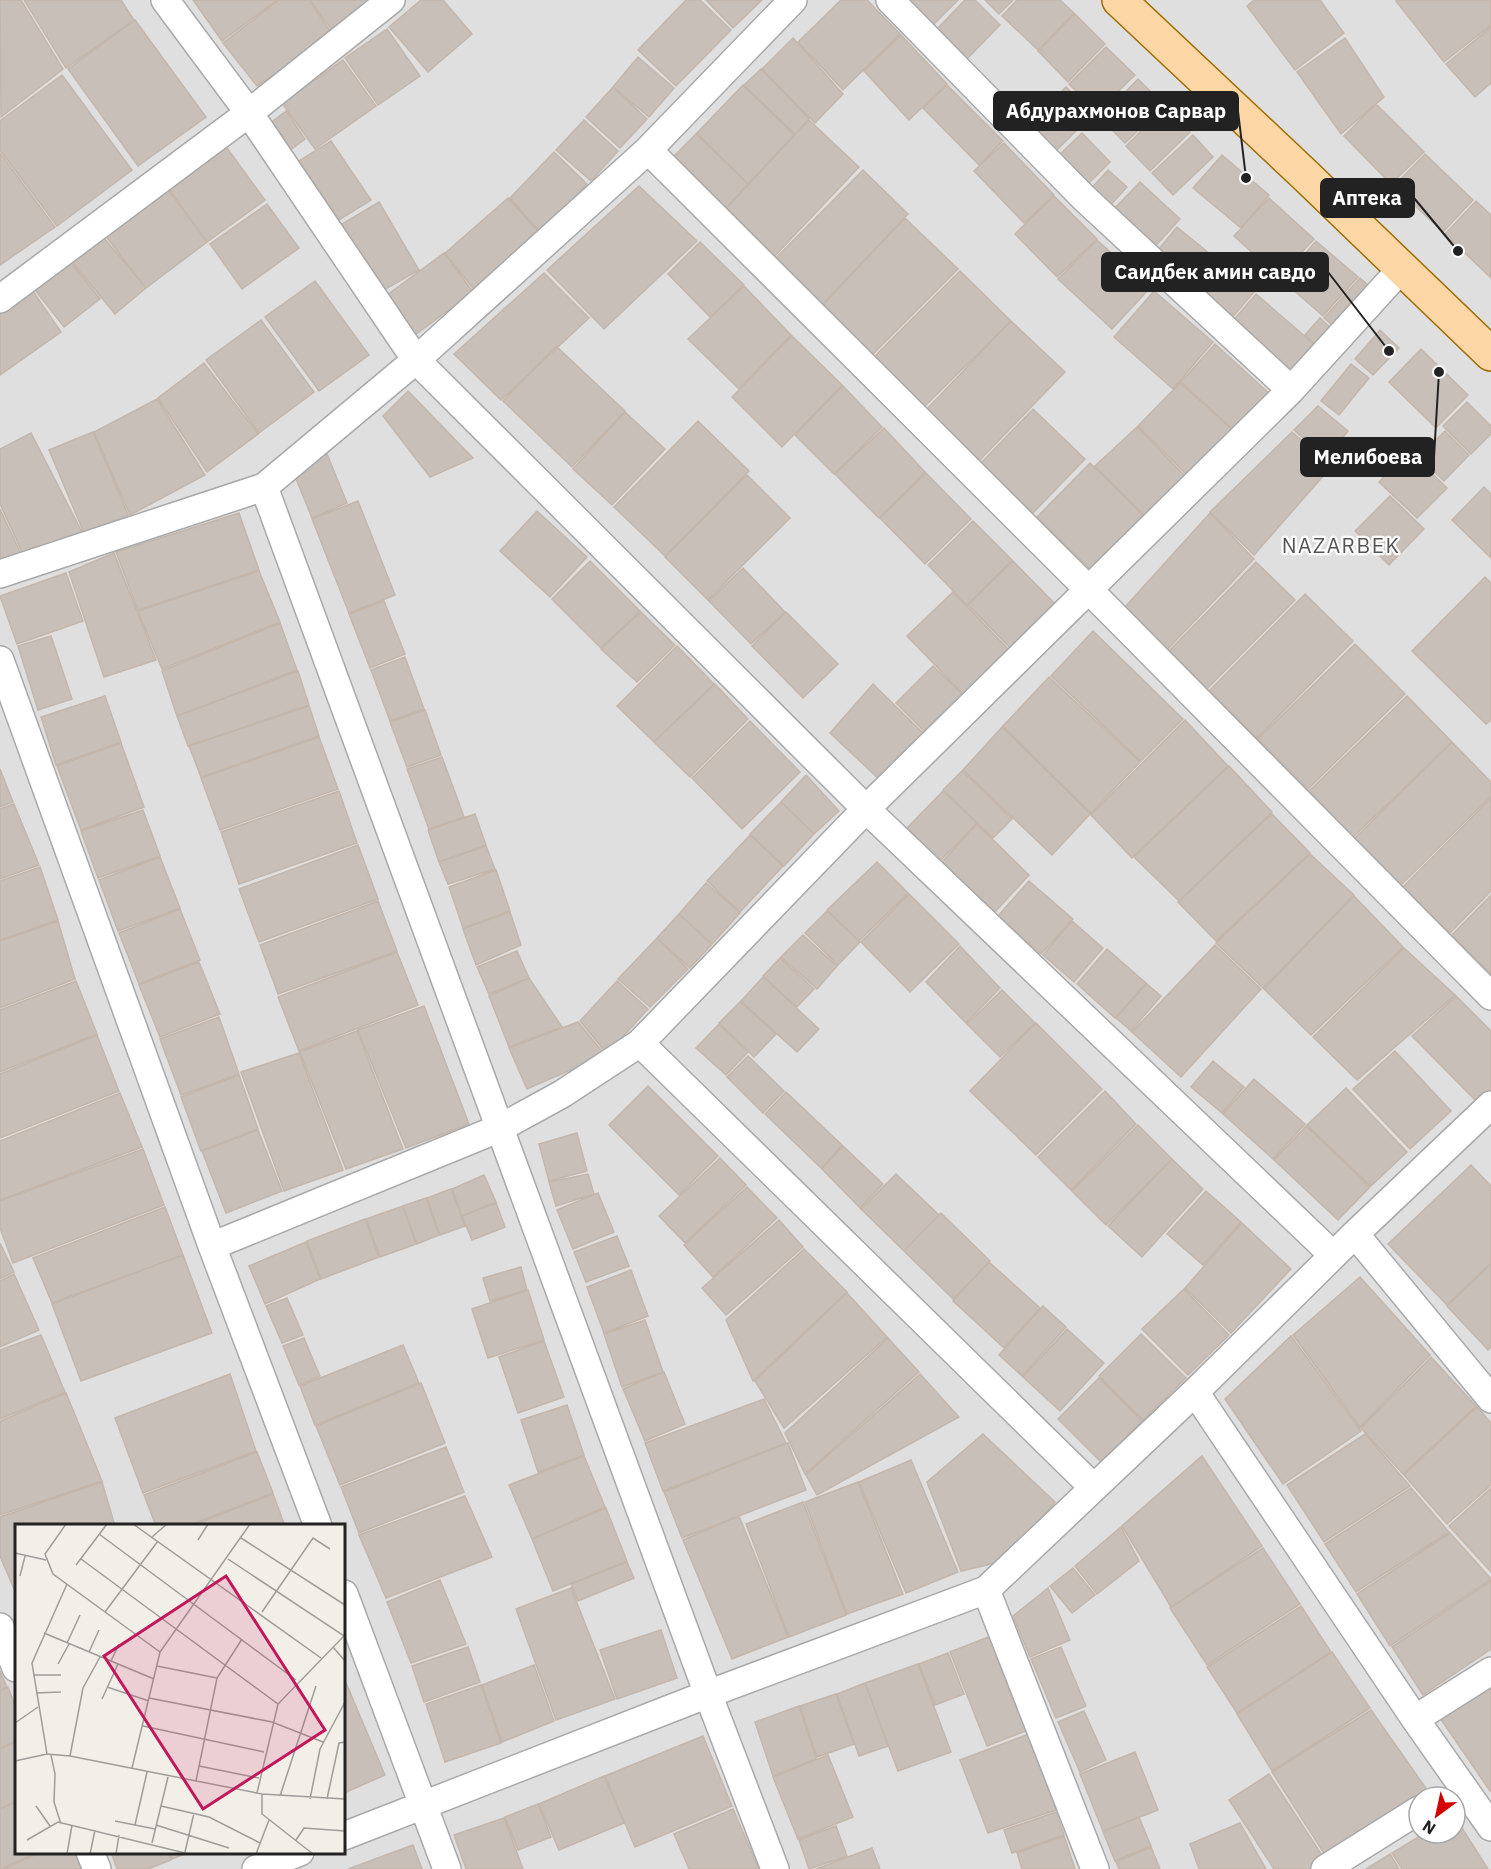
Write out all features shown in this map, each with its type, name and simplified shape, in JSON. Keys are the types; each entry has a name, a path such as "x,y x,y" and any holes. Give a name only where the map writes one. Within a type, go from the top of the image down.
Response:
{"main road":[{"path":"1119,0 1491,354"}],"street":[{"path":"165,0 249,113 416,360 866,809 1333,1255"},
{"path":"0,299 249,113 392,0"},
{"path":"0,574 264,487 416,360 648,150 793,0"},
{"path":"890,0 1083,197 1291,390"},
{"path":"648,150 1089,590 1491,996"},
{"path":"212,1246 500,1128 562,1094 640,1043 866,809 1291,390 1402,268"},
{"path":"264,487 708,1694 775,1869"},
{"path":"0,660 212,1246 317,1524"},
{"path":"640,1043 1093,1487"},
{"path":"345,1836 708,1694 986,1590 1195,1392 1333,1255 1491,1105"},
{"path":"1355,1234 1491,1399"},
{"path":"1195,1392 1414,1719 1447,1785"},
{"path":"986,1590 1095,1869"},
{"path":"345,1597 447,1869"},
{"path":"0,1627 15,1665"},
{"path":"1414,1719 1491,1671"},
{"path":"1467,1806 1491,1827"},
{"path":"1325,1869 1407,1818"},
{"path":"91,1854 97,1869"},
{"path":"256,1869 295,1854"}],"shaded area":[{"name":"NAZARBEK","path":"0,0 1491,0 1491,1869 0,1869"}],"building":[{"path":"0,0 21,0 63,69 1,117"},
{"path":"24,0 121,0 134,20 66,68"},
{"path":"193,0 277,0 222,41"},
{"path":"279,0 309,0 332,34 257,86 223,43"},
{"path":"310,0 377,0 334,33"},
{"path":"421,0 443,0 472,34 428,72 389,27"},
{"path":"686,0 700,0 731,30 676,86 638,50"},
{"path":"706,0 762,0 733,28"},
{"path":"841,0 867,0 900,34 843,90 798,42"},
{"path":"902,0 958,0 930,28"},
{"path":"965,0 975,0 1000,25 964,62 934,32"},
{"path":"985,0 1013,0 999,14"},
{"path":"1017,0 1060,0 1074,13 1038,50 1002,16"},
{"path":"1254,0 1320,0 1344,33 1295,70 1247,6"},
{"path":"1397,0 1491,0 1491,25 1444,62"},
{"path":"1075,14 1105,44 1068,82 1038,51"},
{"path":"135,20 206,117 138,166 68,69"},
{"path":"1491,27 1491,83 1475,97 1446,64"},
{"path":"387,29 420,76 378,105 345,58"},
{"path":"901,35 947,84 909,120 864,71"},
{"path":"793,38 843,94 815,123 762,69"},
{"path":"1345,38 1384,97 1341,134 1297,72"},
{"path":"1106,47 1135,75 1097,112 1069,84"},
{"path":"638,57 674,88 649,117 613,87"},
{"path":"343,60 376,106 315,149 282,103"},
{"path":"761,69 809,119 795,134 744,85"},
{"path":"62,75 132,170 57,226 0,150 0,121"},
{"path":"1138,79 1164,105 1125,143 1100,118"},
{"path":"743,85 794,135 748,184 697,133"},
{"path":"947,85 1003,141 979,165 923,108"},
{"path":"613,87 647,119 620,148 586,117"},
{"path":"1066,87 1093,114 1050,157 1023,130"},
{"path":"1376,104 1424,152 1391,184 1344,136"},
{"path":"1165,107 1190,132 1150,171 1126,146"},
{"path":"286,111 305,139 289,151 269,124"},
{"path":"584,120 618,151 591,181 556,150"},
{"path":"809,120 859,167 771,260 721,214"},
{"path":"1082,133 1110,162 1082,190 1053,161"},
{"path":"696,134 748,184 721,213 669,161"},
{"path":"1193,135 1213,157 1173,195 1152,173"},
{"path":"222,141 265,200 207,242 164,182"},
{"path":"331,141 371,200 339,220 299,161"},
{"path":"1004,143 1054,195 1024,223 974,171"},
{"path":"554,152 587,184 541,233 510,198"},
{"path":"0,153 55,227 0,265"},
{"path":"1425,154 1473,200 1443,232 1394,186"},
{"path":"1222,155 1269,195 1241,228 1193,188"},
{"path":"863,170 908,214 819,308 773,261"},
{"path":"1108,170 1127,187 1106,210 1087,193"},
{"path":"1140,182 1180,219 1150,252 1109,214"},
{"path":"163,183 207,242 146,288 101,230"},
{"path":"639,186 697,241 604,329 547,270"},
{"path":"1054,196 1097,239 1057,277 1015,234"},
{"path":"508,198 540,234 475,291 445,253"},
{"path":"1269,198 1314,239 1279,277 1234,236"},
{"path":"1476,201 1491,215 1491,278 1445,234"},
{"path":"379,202 419,270 382,291 342,224"},
{"path":"267,204 299,248 242,289 210,244"},
{"path":"905,218 958,269 871,356 820,308"},
{"path":"1177,227 1215,258 1191,287 1153,256"},
{"path":"99,232 146,288 115,314 68,257"},
{"path":"1097,240 1150,288 1112,329 1058,279"},
{"path":"1316,241 1358,277 1323,316 1282,280"},
{"path":"700,242 744,285 710,317 668,274"},
{"path":"444,253 473,292 415,335 386,296"},
{"path":"67,258 100,299 64,327 32,286"},
{"path":"1218,260 1254,292 1230,320 1193,289"},
{"path":"960,271 1011,321 923,408 873,358"},
{"path":"544,273 589,318 501,400 454,354"},
{"path":"1360,278 1377,293 1341,333 1324,318"},
{"path":"315,281 369,355 319,391 265,317"},
{"path":"744,286 791,335 739,389 688,339"},
{"path":"30,287 61,332 0,375 0,308"},
{"path":"1154,291 1213,342 1173,389 1114,337"},
{"path":"1256,294 1323,352 1298,378 1232,322"},
{"path":"1320,318 1338,335 1323,352 1305,335"},
{"path":"261,320 314,392 259,433 206,360"},
{"path":"1011,321 1065,372 979,461 926,410"},
{"path":"1380,330 1399,348 1373,375 1355,359"},
{"path":"792,336 842,385 782,447 732,397"},
{"path":"1215,344 1271,395 1237,433 1181,382"},
{"path":"556,346 625,411 572,467 503,401"},
{"path":"1421,349 1468,395 1436,428 1389,382"},
{"path":"204,363 258,434 207,472 158,398"},
{"path":"1351,364 1369,378 1339,415 1321,401"},
{"path":"1180,383 1236,433 1189,477 1138,426"},
{"path":"843,386 882,427 834,474 795,435"},
{"path":"408,391 473,458 430,477 383,416"},
{"path":"157,399 205,475 130,515 94,432"},
{"path":"1467,402 1491,426 1491,434 1471,454 1443,426"},
{"path":"1318,406 1348,431 1326,458 1294,430"},
{"path":"1033,409 1085,459 1033,513 981,463"},
{"path":"625,412 665,449 612,505 573,469"},
{"path":"698,421 749,471 665,556 614,507"},
{"path":"1137,427 1188,479 1146,517 1095,466"},
{"path":"884,428 925,472 879,518 835,474"},
{"path":"1445,431 1469,455 1444,481 1419,457"},
{"path":"93,432 128,515 84,533 49,450"},
{"path":"1292,432 1332,466 1254,555 1210,512"},
{"path":"31,433 83,534 24,556 0,504 0,449"},
{"path":"1409,451 1447,488 1417,518 1379,482"},
{"path":"327,454 347,503 312,518 292,469"},
{"path":"1090,463 1145,517 1092,571 1037,517"},
{"path":"926,473 971,519 925,564 880,518"},
{"path":"747,475 790,518 708,600 665,557"},
{"path":"1484,487 1491,494 1491,558 1452,520"},
{"path":"1390,496 1424,529 1389,565 1355,531"},
{"path":"358,501 395,595 349,613 312,519"},
{"path":"0,509 22,556 0,564"},
{"path":"537,511 587,557 550,597 500,551"},
{"path":"239,513 259,570 138,610 116,552"},
{"path":"1210,513 1254,559 1166,651 1124,608"},
{"path":"973,521 1012,560 967,605 928,565"},
{"path":"114,553 156,660 104,677 69,572"},
{"path":"590,561 640,611 601,648 552,599"},
{"path":"1013,561 1058,607 1013,651 968,605"},
{"path":"1256,562 1295,600 1207,689 1168,652"},
{"path":"743,568 785,612 751,644 709,601"},
{"path":"259,571 280,622 162,669 138,611"},
{"path":"66,573 83,621 17,644 0,596"},
{"path":"1485,577 1491,583 1491,720 1486,724 1412,651"},
{"path":"953,592 1011,652 966,697 907,636"},
{"path":"1305,594 1353,641 1257,738 1209,691"},
{"path":"384,601 405,654 370,668 349,614"},
{"path":"641,612 675,645 637,682 601,649"},
{"path":"786,612 838,664 803,698 752,646"},
{"path":"280,623 297,670 177,716 162,671"},
{"path":"1093,631 1183,719 1141,761 1051,676"},
{"path":"51,636 72,699 38,710 18,646"},
{"path":"1355,644 1405,694 1308,789 1258,739"},
{"path":"677,646 714,684 654,742 617,706"},
{"path":"405,657 424,709 390,721 371,670"},
{"path":"933,666 965,697 928,735 896,703"},
{"path":"298,671 309,705 188,746 177,716"},
{"path":"1049,677 1140,762 1091,813 1003,726"},
{"path":"715,684 748,719 690,777 654,742"},
{"path":"873,684 926,736 881,781 830,733"},
{"path":"105,696 121,742 56,765 41,717"},
{"path":"1407,696 1452,742 1353,837 1309,791"},
{"path":"309,706 319,736 201,777 189,746"},
{"path":"425,710 441,755 407,767 390,722"},
{"path":"1185,720 1228,766 1132,858 1091,815"},
{"path":"750,721 800,772 742,829 692,778"},
{"path":"1002,727 1090,814 1052,855 963,770"},
{"path":"319,737 338,789 220,830 201,778"},
{"path":"1452,742 1491,782 1491,796 1401,885 1355,838"},
{"path":"121,743 144,807 81,830 57,766"},
{"path":"442,757 464,817 429,829 407,769"},
{"path":"1229,766 1272,812 1179,901 1134,857"},
{"path":"0,769 13,802 0,807"},
{"path":"962,771 1012,819 993,838 943,790"},
{"path":"806,775 839,811 814,834 781,802"},
{"path":"339,791 357,843 239,884 221,832"},
{"path":"943,791 977,823 940,861 907,828"},
{"path":"1491,798 1491,891 1450,933 1403,887"},
{"path":"781,802 814,834 784,866 750,834"},
{"path":"14,804 39,865 0,879 0,809"},
{"path":"143,810 160,856 98,878 81,831"},
{"path":"475,814 486,845 439,862 428,830"},
{"path":"1272,814 1310,853 1216,941 1178,902"},
{"path":"977,824 1029,875 995,912 942,862"},
{"path":"750,835 783,866 740,912 707,881"},
{"path":"358,845 378,899 259,942 239,889"},
{"path":"486,846 495,869 448,884 439,862"},
{"path":"1310,854 1354,895 1263,988 1216,943"},
{"path":"160,857 180,908 118,931 99,880"},
{"path":"877,862 908,893 859,941 827,910"},
{"path":"40,867 58,920 0,940 0,881"},
{"path":"496,870 510,911 463,928 449,887"},
{"path":"1029,881 1073,919 1041,954 998,916"},
{"path":"706,883 740,913 712,944 679,914"},
{"path":"909,894 959,944 910,992 861,942"},
{"path":"1491,895 1491,974 1452,935"},
{"path":"1354,896 1403,947 1311,1035 1264,989"},
{"path":"378,901 397,951 278,994 260,945"},
{"path":"180,909 200,960 139,984 119,933"},
{"path":"827,911 860,942 838,965 805,933"},
{"path":"510,912 521,945 476,965 463,929"},
{"path":"679,914 712,944 690,968 657,938"},
{"path":"58,921 75,979 0,1008 0,941"},
{"path":"1072,921 1103,948 1074,982 1043,955"},
{"path":"803,935 837,966 817,989 781,957"},
{"path":"657,938 688,969 650,1007 618,979"},
{"path":"1215,945 1261,989 1181,1077 1132,1032"},
{"path":"960,946 1000,988 966,1023 926,982"},
{"path":"1404,948 1455,995 1357,1080 1313,1037"},
{"path":"1107,949 1146,983 1115,1018 1077,984"},
{"path":"517,951 529,978 489,994 477,967"},
{"path":"397,952 418,1005 299,1051 278,997"},
{"path":"780,958 814,989 797,1007 763,976"},
{"path":"199,962 220,1014 160,1037 139,985"},
{"path":"763,977 819,1029 797,1052 741,1001"},
{"path":"529,978 562,1027 509,1047 489,996"},
{"path":"76,981 97,1034 0,1072 0,1010"},
{"path":"617,981 648,1009 607,1054 580,1021"},
{"path":"1147,984 1161,996 1131,1031 1116,1018"},
{"path":"1002,990 1035,1023 1000,1057 967,1024"},
{"path":"1456,996 1491,1031 1491,1094 1479,1104 1412,1036"},
{"path":"740,1002 776,1034 754,1057 719,1023"},
{"path":"424,1006 469,1124 406,1148 358,1030"},
{"path":"219,1017 239,1074 181,1095 160,1039"},
{"path":"578,1022 605,1055 527,1089 509,1048"},
{"path":"1036,1023 1102,1089 1036,1155 970,1091"},
{"path":"719,1024 748,1052 726,1075 696,1048"},
{"path":"357,1031 403,1149 346,1169 300,1052"},
{"path":"97,1035 119,1091 0,1138 0,1074"},
{"path":"1395,1051 1451,1111 1410,1149 1353,1089"},
{"path":"299,1053 343,1170 284,1191 241,1072"},
{"path":"748,1056 784,1091 763,1113 727,1077"},
{"path":"1213,1061 1244,1087 1222,1113 1191,1087"},
{"path":"239,1075 258,1129 201,1151 181,1097"},
{"path":"1254,1079 1305,1124 1273,1159 1223,1114"},
{"path":"648,1086 718,1156 679,1195 609,1125"},
{"path":"1346,1088 1407,1152 1371,1186 1307,1125"},
{"path":"1105,1091 1136,1124 1071,1190 1038,1157"},
{"path":"786,1092 842,1145 821,1168 765,1114"},
{"path":"120,1093 142,1147 0,1200 0,1141"},
{"path":"1138,1125 1172,1159 1106,1225 1072,1191"},
{"path":"1306,1126 1370,1187 1338,1220 1274,1160"},
{"path":"258,1130 282,1191 226,1213 202,1151"},
{"path":"577,1133 587,1171 549,1181 539,1144"},
{"path":"843,1146 883,1184 860,1208 822,1169"},
{"path":"143,1149 164,1205 13,1263 0,1228 0,1201"},
{"path":"720,1158 746,1185 685,1243 659,1216"},
{"path":"1172,1159 1203,1189 1142,1257 1108,1226"},
{"path":"1471,1165 1491,1186 1491,1263 1447,1305 1388,1244"},
{"path":"588,1174 594,1194 556,1206 549,1182"},
{"path":"896,1174 939,1215 904,1251 861,1209"},
{"path":"484,1175 496,1202 462,1216 452,1189"},
{"path":"747,1187 777,1218 713,1277 684,1245"},
{"path":"451,1189 465,1226 440,1235 427,1198"},
{"path":"1206,1191 1241,1222 1203,1265 1167,1234"},
{"path":"598,1193 614,1232 573,1249 557,1210"},
{"path":"426,1198 439,1235 417,1244 403,1206"},
{"path":"496,1203 505,1227 472,1240 462,1216"},
{"path":"403,1206 416,1244 380,1257 366,1219"},
{"path":"165,1207 183,1255 52,1303 33,1258"},
{"path":"941,1213 990,1261 953,1299 904,1251"},
{"path":"365,1219 379,1257 321,1279 307,1241"},
{"path":"779,1220 803,1247 726,1315 702,1288"},
{"path":"1242,1223 1291,1269 1231,1333 1185,1288"},
{"path":"617,1236 629,1266 586,1282 574,1252"},
{"path":"306,1242 320,1279 265,1304 249,1266"},
{"path":"0,1243 14,1272 0,1279"},
{"path":"804,1249 847,1292 753,1381 726,1320"},
{"path":"183,1255 212,1333 81,1381 52,1304"},
{"path":"989,1262 1040,1308 1004,1348 953,1301"},
{"path":"1491,1264 1491,1347 1488,1350 1447,1306"},
{"path":"521,1267 527,1290 490,1301 483,1278"},
{"path":"631,1270 648,1316 604,1333 587,1287"},
{"path":"14,1274 39,1330 0,1347 0,1281"},
{"path":"1360,1277 1430,1355 1360,1427 1293,1335"},
{"path":"1184,1289 1229,1335 1188,1375 1142,1329"},
{"path":"528,1290 544,1340 488,1358 472,1309"},
{"path":"847,1293 887,1337 784,1428 755,1381"},
{"path":"287,1298 303,1335 282,1343 266,1306"},
{"path":"1043,1306 1066,1327 1022,1376 999,1355"},
{"path":"645,1320 663,1372 622,1387 604,1334"},
{"path":"1067,1329 1104,1363 1060,1411 1023,1377"},
{"path":"1141,1334 1186,1378 1143,1420 1099,1376"},
{"path":"41,1335 65,1392 0,1419 0,1350"},
{"path":"1291,1336 1361,1431 1283,1484 1225,1399"},
{"path":"304,1338 320,1376 299,1385 283,1346"},
{"path":"888,1338 919,1372 805,1474 785,1433"},
{"path":"544,1341 564,1397 518,1413 499,1357"},
{"path":"403,1345 419,1383 315,1425 300,1386"},
{"path":"1431,1357 1476,1406 1403,1474 1361,1428"},
{"path":"664,1372 685,1424 645,1441 623,1389"},
{"path":"230,1374 256,1451 143,1493 115,1418"},
{"path":"920,1374 959,1417 817,1495 806,1475"},
{"path":"1099,1378 1142,1421 1101,1462 1058,1419"},
{"path":"421,1383 445,1443 340,1485 316,1426"},
{"path":"66,1393 102,1481 0,1515 0,1421"},
{"path":"764,1399 786,1443 663,1491 645,1443"},
{"path":"567,1405 584,1455 538,1472 521,1420"},
{"path":"1477,1407 1491,1423 1491,1485 1447,1524 1404,1475"},
{"path":"983,1434 1055,1502 1004,1561 961,1571 927,1482"},
{"path":"1365,1434 1410,1486 1324,1542 1287,1485"},
{"path":"788,1443 806,1490 682,1538 664,1492"},
{"path":"446,1447 464,1492 359,1533 341,1487"},
{"path":"257,1452 273,1493 192,1524 155,1524 144,1495"},
{"path":"584,1456 605,1507 532,1539 509,1485"},
{"path":"1202,1456 1262,1546 1171,1607 1122,1526"},
{"path":"911,1460 958,1572 906,1593 859,1482"},
{"path":"102,1482 114,1524 15,1524 14,1589 0,1556 0,1517"},
{"path":"858,1482 903,1594 847,1614 805,1502"},
{"path":"1411,1488 1449,1532 1356,1592 1325,1544"},
{"path":"1491,1488 1491,1572 1449,1526"},
{"path":"273,1494 284,1524 196,1524"},
{"path":"465,1496 492,1557 386,1598 359,1535"},
{"path":"803,1502 846,1615 789,1637 746,1524"},
{"path":"606,1508 627,1561 553,1591 532,1539"},
{"path":"739,1516 788,1637 732,1659 683,1540"},
{"path":"1121,1527 1139,1561 1097,1594 1075,1566"},
{"path":"1450,1533 1491,1579 1390,1646 1357,1594"},
{"path":"1263,1548 1300,1604 1207,1665 1170,1608"},
{"path":"627,1562 634,1578 578,1601 571,1584"},
{"path":"1073,1568 1095,1595 1072,1613 1050,1586"},
{"path":"440,1580 466,1644 411,1663 387,1602"},
{"path":"1491,1581 1491,1649 1423,1695 1392,1647"},
{"path":"571,1588 615,1699 556,1720 516,1609"},
{"path":"1048,1588 1070,1640 1030,1657 1013,1616"},
{"path":"1301,1606 1331,1652 1237,1713 1207,1667"},
{"path":"661,1630 677,1678 617,1699 600,1650"},
{"path":"991,1636 1028,1730 987,1746 950,1652"},
{"path":"468,1647 480,1682 424,1702 412,1666"},
{"path":"1061,1647 1086,1706 1056,1718 1031,1659"},
{"path":"1332,1652 1370,1708 1272,1771 1237,1714"},
{"path":"948,1653 964,1694 935,1705 919,1664"},
{"path":"918,1664 951,1752 898,1771 865,1683"},
{"path":"534,1665 554,1721 502,1742 482,1685"},
{"path":"0,1671 7,1687 0,1690"},
{"path":"345,1680 385,1775 345,1793"},
{"path":"865,1683 888,1746 859,1756 837,1694"},
{"path":"1491,1684 1491,1791 1490,1791 1440,1718"},
{"path":"481,1685 501,1743 445,1762 426,1704"},
{"path":"8,1687 15,1705 15,1741 0,1748 0,1691"},
{"path":"836,1694 854,1744 817,1757 800,1706"},
{"path":"799,1706 816,1759 773,1776 755,1722"},
{"path":"1371,1710 1424,1785 1407,1785 1407,1805 1327,1858 1272,1772"},
{"path":"1084,1711 1106,1760 1080,1772 1058,1722"},
{"path":"1029,1734 1056,1810 988,1833 960,1760"},
{"path":"703,1736 732,1806 635,1847 605,1776"},
{"path":"15,1742 15,1802 0,1809 0,1749"},
{"path":"1135,1752 1158,1810 1103,1831 1080,1774"},
{"path":"828,1755 853,1817 798,1839 773,1777"},
{"path":"1269,1774 1325,1860 1310,1869 1274,1869 1229,1800"},
{"path":"604,1776 624,1823 559,1850 539,1804"},
{"path":"15,1802 15,1854 34,1854 0,1869 0,1809"},
{"path":"538,1804 551,1837 518,1850 505,1817"},
{"path":"733,1809 759,1869 689,1869 674,1834"},
{"path":"1056,1812 1064,1835 1012,1853 1004,1830"},
{"path":"1139,1817 1151,1846 1115,1861 1103,1832"},
{"path":"504,1818 523,1869 466,1869 454,1835"},
{"path":"1240,1823 1266,1869 1199,1869 1190,1844"},
{"path":"836,1826 847,1856 809,1869 799,1840"},
{"path":"1064,1836 1075,1869 1022,1869 1017,1853"},
{"path":"1467,1836 1488,1869 1402,1869 1392,1853 1407,1844 1467,1845"},
{"path":"413,1845 422,1869 348,1869"},
{"path":"1151,1847 1160,1869 1119,1869 1116,1862"},
{"path":"872,1848 880,1869 816,1869"},
{"path":"37,1854 84,1854 90,1869 3,1869"},
{"path":"112,1854 169,1854 171,1860 148,1869 117,1869"},
{"path":"171,1854 185,1854 172,1859"},
{"path":"1390,1854 1399,1869 1366,1869"}],"place":[{"name":"Абдурахмонов Сарвар","path":"1246,178"},
{"name":"Аптека","path":"1458,251"},
{"name":"Саидбек амин савдо","path":"1389,351"},
{"name":"Мелибоева","path":"1439,372"}],"district":[{"name":"NAZARBEK","path":"1341,546"}]}
